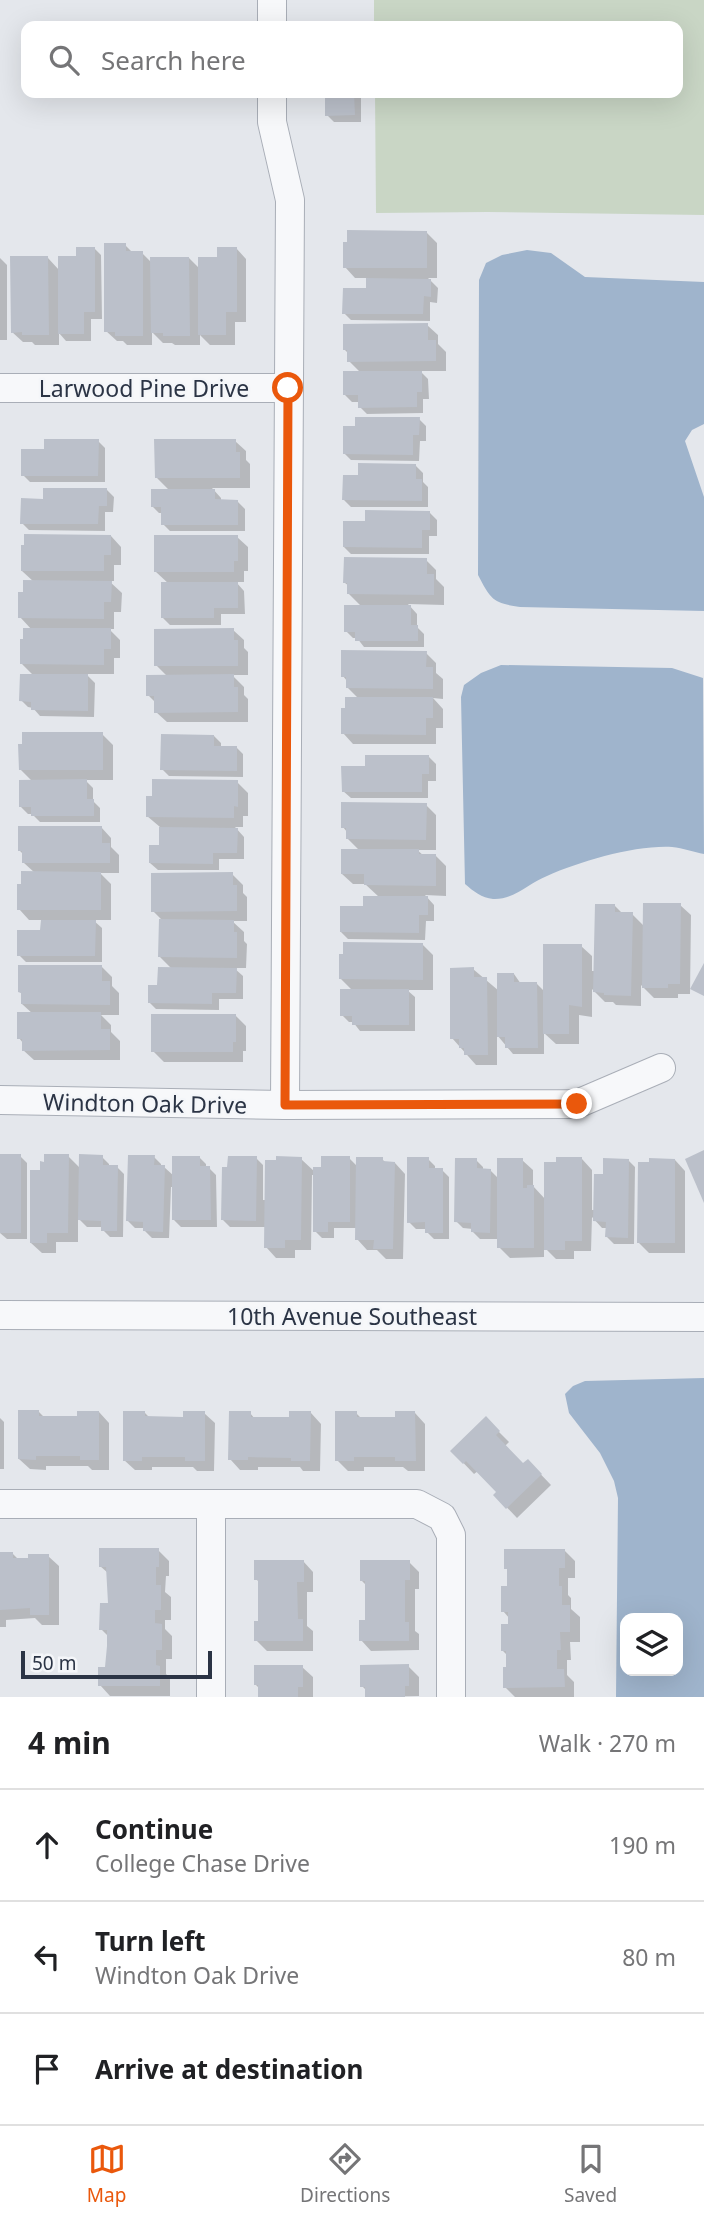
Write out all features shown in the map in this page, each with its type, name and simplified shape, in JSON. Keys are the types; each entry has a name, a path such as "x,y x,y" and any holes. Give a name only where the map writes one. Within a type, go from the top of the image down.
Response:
{"street":[{"path":"272,0 272,21"},
{"path":"272,98 272,122 290,200 285,1105"},
{"name":"Larwood Pine Drive","path":"0,388 288,388"},
{"name":"Windton Oak Drive","path":"0,1100 285,1105 577,1104 661,1068"},
{"name":"10th Avenue Southeast","path":"0,1315 704,1317"},
{"path":"0,1504 417,1504 442,1517 451,1535 451,1697"},
{"path":"211,1504 211,1697"}],"green space":[{"path":"374,0 704,0 704,215 376,213 375,98 683,98 683,21 374,21"}],"water":[{"path":"527,250 551,253 585,277 704,282 704,424 692,430 685,441 704,497 704,611 520,607 494,599 478,575 479,280 486,263 502,255"},
{"path":"501,665 672,668 703,678 704,854 672,847 625,851 561,870 501,899 485,897 465,884 461,697 464,685 481,673"},
{"path":"704,1378 704,1697 616,1697 618,1498 614,1481 600,1453 569,1413 565,1394 573,1386 585,1381"}],"building":[{"path":"325,98 354,98 355,115 325,116"},
{"path":"347,230 427,231 427,268 343,268 343,242 347,242"},
{"path":"104,243 126,243 126,251 143,251 143,336 115,336 115,332 104,332"},
{"path":"76,247 95,247 95,312 84,312 84,334 58,334 58,256 76,256"},
{"path":"217,247 237,247 237,312 226,312 226,335 198,335 198,257 217,257"},
{"path":"10,256 48,256 49,335 11,333"},
{"path":"150,257 189,257 190,336 151,333"},
{"path":"366,278 431,279 431,297 424,296 423,314 342,314 343,288 366,288"},
{"path":"428,323 428,340 436,340 436,361 347,362 347,350 343,350 343,324"},
{"path":"343,371 422,371 422,392 417,392 417,407 358,408 358,395 343,395"},
{"path":"355,417 420,417 419,435 413,435 413,455 343,454 343,426 355,426"},
{"path":"44,439 99,439 98,476 21,476 21,449 44,449"},
{"path":"154,439 236,439 236,452 240,452 240,478 155,478"},
{"path":"358,463 416,464 416,479 422,479 422,501 342,500 343,475 358,475"},
{"path":"43,488 107,488 107,506 99,506 98,524 20,524 21,498 43,499"},
{"path":"151,489 215,489 215,499 238,500 238,525 161,525 161,507 151,507"},
{"path":"365,510 430,511 430,530 422,530 422,548 343,547 343,521 365,521"},
{"path":"24,534 111,535 111,555 104,555 104,571 21,571 21,545 24,545"},
{"path":"154,535 238,535 238,561 234,561 234,572 154,572"},
{"path":"344,557 427,558 427,574 434,574 434,595 347,594 347,583 343,583"},
{"path":"23,580 112,581 111,602 104,602 104,619 18,618 18,592 23,592"},
{"path":"161,582 238,582 238,608 214,608 214,618 161,618"},
{"path":"344,605 411,605 411,625 418,625 418,641 355,641 355,632 344,632"},
{"path":"23,628 111,628 111,649 104,649 104,665 20,664"},
{"path":"234,628 234,640 238,640 238,666 154,666 154,629"},
{"path":"341,650 427,651 426,667 433,667 433,689 346,688 346,677 341,677"},
{"path":"20,674 88,674 88,711 31,710 31,702 19,701"},
{"path":"234,674 234,687 238,687 238,712 154,713 154,696 146,696 146,675"},
{"path":"345,697 433,697 433,718 426,718 426,735 341,734 341,708 345,708"},
{"path":"22,732 103,732 103,770 19,770 18,744 22,744"},
{"path":"161,734 214,735 214,746 237,746 237,771 160,770"},
{"path":"365,755 429,755 429,774 422,774 422,792 342,792 341,766 365,766"},
{"path":"87,779 87,799 94,799 94,816 31,816 31,807 19,807 19,780"},
{"path":"152,779 238,780 238,807 234,806 234,818 146,817 146,796 152,796"},
{"path":"341,802 427,803 426,840 346,839 346,828 341,828"},
{"path":"18,826 102,826 102,843 110,843 110,863 22,863 22,851 18,851"},
{"path":"159,827 238,828 237,853 213,853 213,864 149,863 149,845 159,845"},
{"path":"341,849 419,849 419,854 436,854 436,886 364,885 364,874 341,874"},
{"path":"21,871 101,872 101,910 17,910 17,884 21,884"},
{"path":"233,872 233,885 237,885 237,911 151,912 151,873"},
{"path":"363,896 428,896 428,915 419,915 419,933 340,932 340,906 363,906"},
{"path":"643,903 681,903 680,984 668,984 668,988 642,988"},
{"path":"595,904 615,904 615,912 633,912 631,996 593,992"},
{"path":"159,919 234,920 237,958 158,957"},
{"path":"41,920 96,920 95,956 17,956 17,930 40,930"},
{"path":"343,942 423,943 423,980 339,979 339,954 343,954"},
{"path":"543,944 582,944 582,1007 569,1005 569,1034 543,1034"},
{"path":"704,963 704,996 690,989"},
{"path":"18,965 102,965 102,981 110,981 110,1005 21,1004"},
{"path":"158,967 237,968 236,993 212,993 212,1004 148,1003 148,985 157,985"},
{"path":"474,967 474,977 487,977 488,1055 464,1055 464,1048 459,1048 459,1039 450,1039 450,968"},
{"path":"497,973 514,973 514,982 537,982 538,1048 505,1048 505,1037 497,1037"},
{"path":"340,989 409,989 409,1025 352,1025 352,1016 340,1016"},
{"path":"17,1012 101,1012 101,1029 110,1029 110,1050 22,1051 22,1039 17,1039"},
{"path":"151,1014 236,1014 236,1042 233,1042 233,1052 151,1052"},
{"path":"704,1150 704,1203 685,1159"},
{"path":"0,1154 21,1154 21,1233 0,1233"},
{"path":"44,1154 69,1154 68,1233 47,1233 47,1243 30,1243 30,1170 40,1170 40,1161 44,1162"},
{"path":"79,1154 103,1155 103,1165 118,1165 117,1231 101,1231 101,1221 78,1220"},
{"path":"128,1155 155,1155 154,1165 165,1165 163,1232 143,1231 143,1222 126,1221"},
{"path":"172,1156 200,1156 200,1166 210,1166 211,1220 172,1220"},
{"path":"228,1156 257,1156 256,1221 221,1220 222,1167 227,1167"},
{"path":"276,1156 302,1157 301,1240 285,1240 285,1248 264,1248 265,1160 276,1160"},
{"path":"321,1156 350,1156 350,1222 328,1222 328,1232 313,1232 313,1167 321,1167"},
{"path":"356,1157 383,1157 383,1161 395,1162 393,1249 373,1249 374,1240 355,1240"},
{"path":"407,1157 429,1157 429,1168 443,1168 443,1233 425,1233 425,1222 407,1223"},
{"path":"556,1157 582,1157 582,1241 565,1241 565,1250 544,1250 544,1162 556,1162"},
{"path":"455,1158 477,1158 477,1168 491,1169 490,1233 471,1232 471,1223 454,1222"},
{"path":"497,1158 523,1158 523,1188 534,1185 534,1248 497,1248"},
{"path":"603,1158 629,1159 628,1238 605,1237 606,1222 593,1221 594,1174 603,1174"},
{"path":"649,1158 675,1159 675,1243 637,1243 638,1162 649,1162"},
{"path":"18,1410 39,1410 39,1416 77,1416 77,1411 99,1411 99,1460 80,1460 80,1456 36,1456 36,1460 18,1459"},
{"path":"123,1411 145,1411 145,1416 183,1417 183,1411 205,1411 205,1461 185,1461 185,1457 142,1457 142,1461 123,1461"},
{"path":"229,1411 251,1411 251,1417 289,1417 289,1411 311,1411 310,1461 248,1457 248,1460 228,1460"},
{"path":"335,1411 357,1411 357,1417 395,1417 395,1411 415,1411 416,1461 395,1461 395,1457 354,1457 354,1461 335,1461"},
{"path":"486,1416 500,1431 496,1435 523,1463 528,1459 542,1474 506,1509 493,1495 496,1492 466,1461 463,1464 450,1451"},
{"path":"99,1548 159,1548 156,1585 161,1585 161,1610 155,1610 155,1623 162,1624 162,1650 156,1650 156,1665 160,1666 160,1686 98,1686 98,1667 105,1667 107,1646 107,1630 99,1630 100,1603 108,1603 106,1567 99,1567"},
{"path":"504,1549 565,1549 565,1568 559,1568 559,1586 562,1586 562,1605 570,1605 570,1632 560,1632 561,1650 557,1650 557,1669 564,1669 565,1687 503,1688 506,1651 501,1651 501,1624 508,1624 508,1612 501,1612 501,1586 507,1586"},
{"path":"0,1552 13,1552 13,1558 28,1558 28,1554 49,1554 49,1615 30,1615 30,1608 0,1610"},
{"path":"254,1560 304,1560 304,1582 297,1582 298,1619 303,1619 303,1641 254,1641 254,1621 258,1621 258,1580 254,1580"},
{"path":"360,1560 410,1560 410,1580 405,1580 405,1622 409,1622 409,1641 359,1641 359,1620 365,1620 365,1581 360,1581"},
{"path":"409,1664 409,1686 405,1686 405,1697 365,1697 365,1687 360,1687 360,1665"},
{"path":"254,1665 303,1665 303,1687 298,1687 298,1697 258,1697 258,1685 254,1685"}],"route":[{"path":"288,388 285,1105 577,1104"}]}
